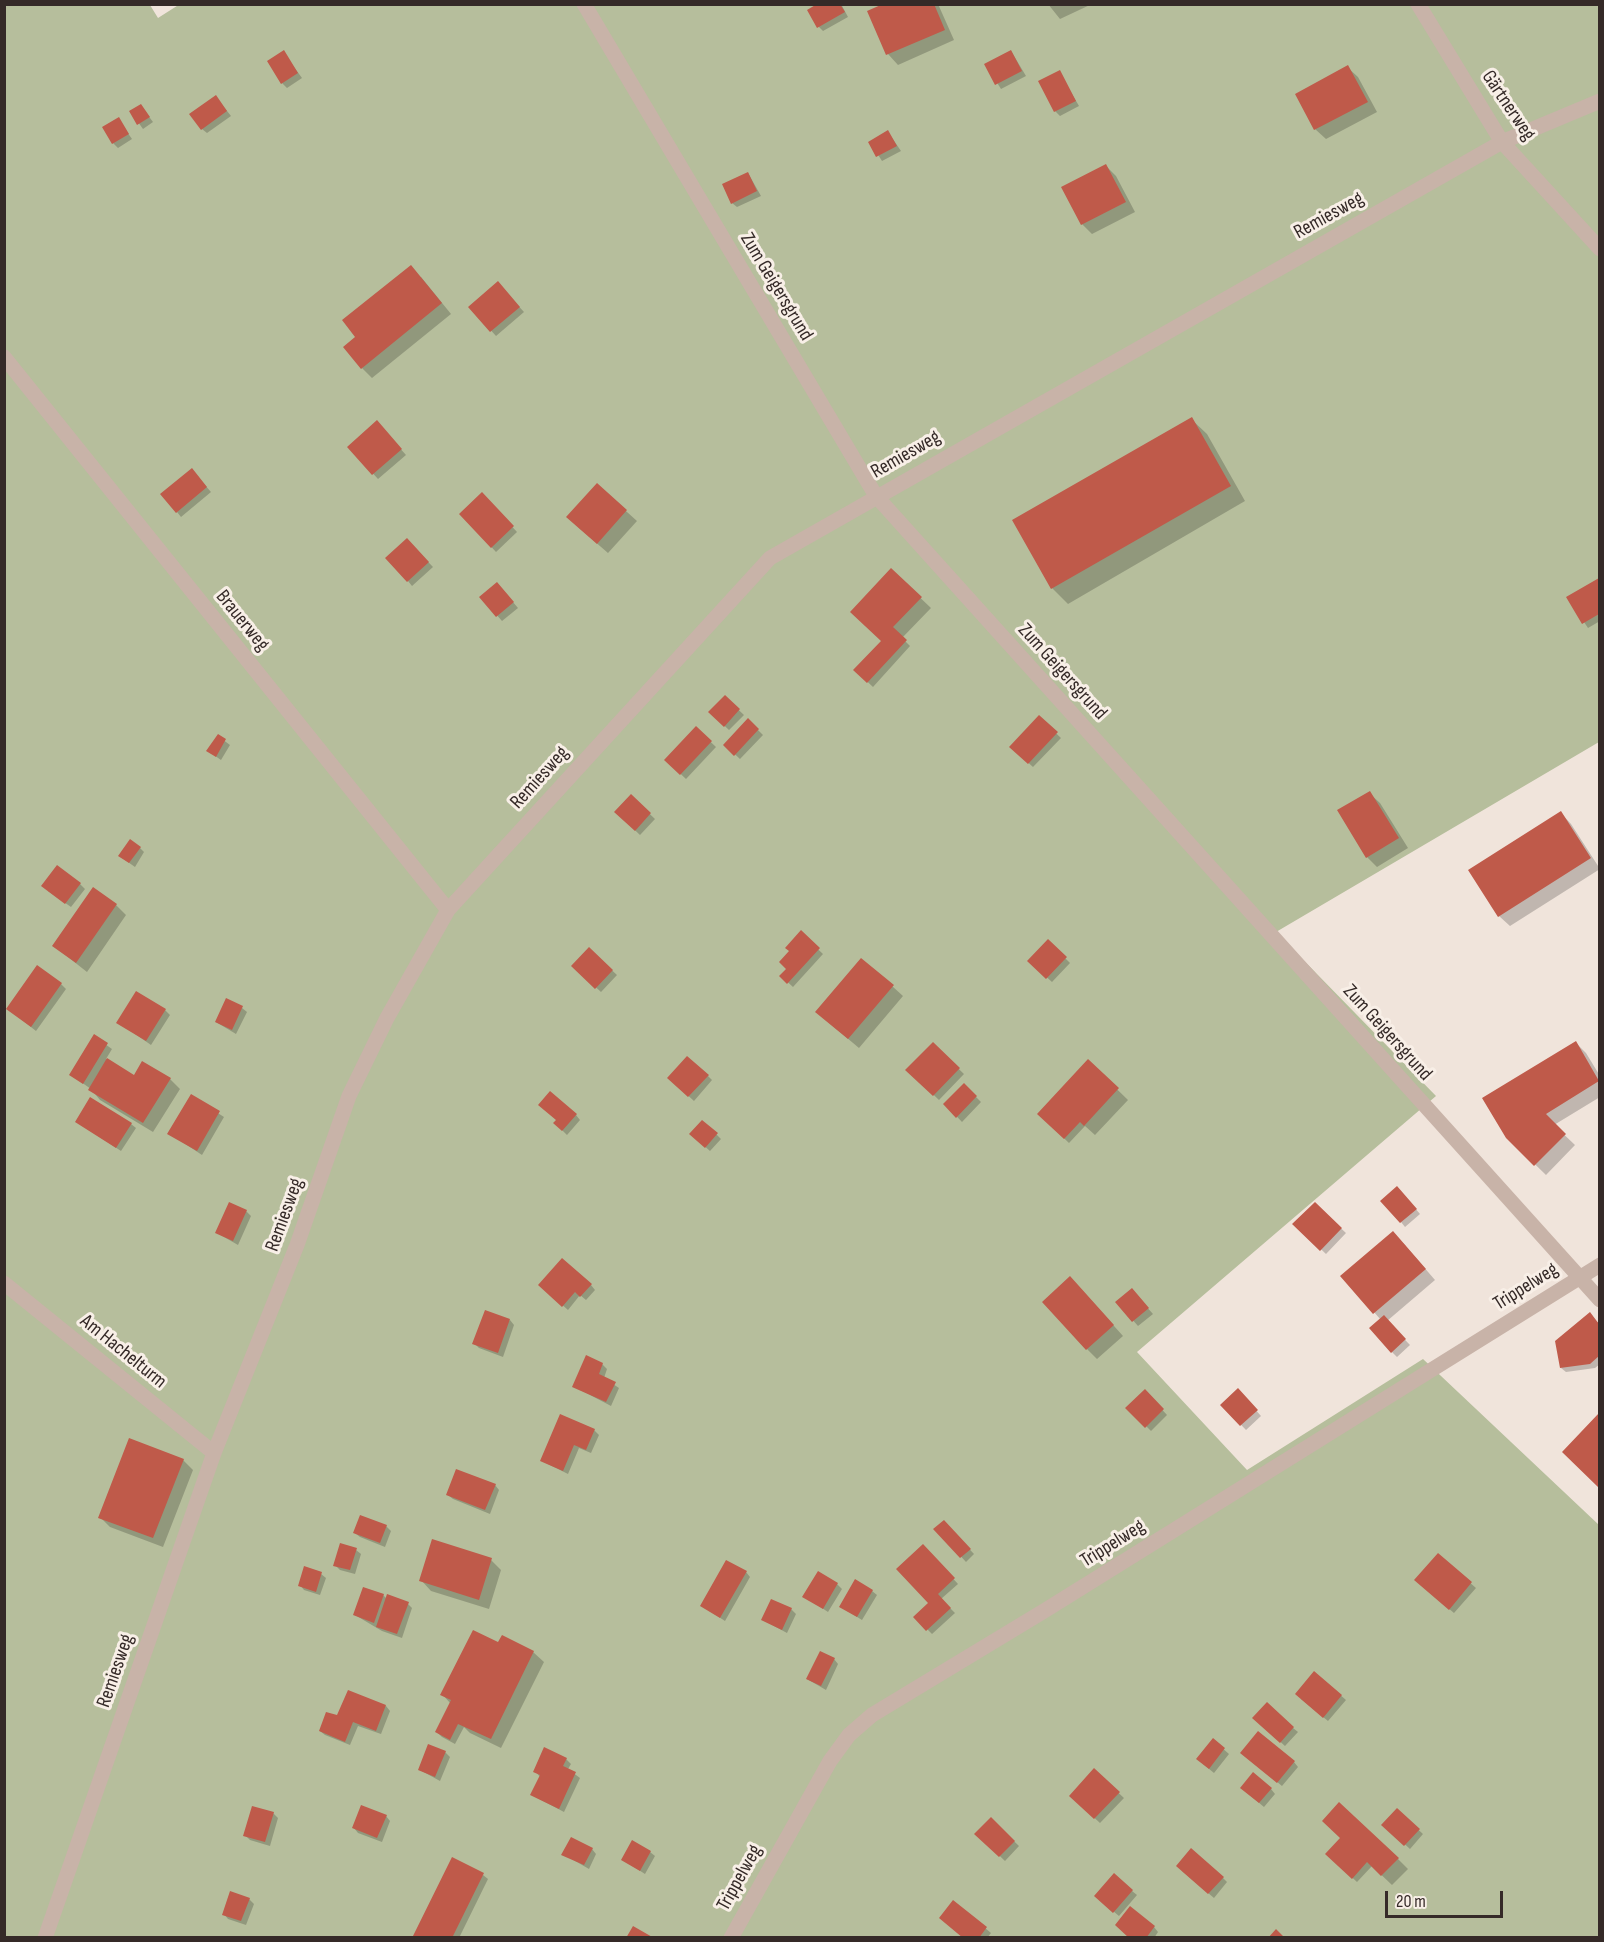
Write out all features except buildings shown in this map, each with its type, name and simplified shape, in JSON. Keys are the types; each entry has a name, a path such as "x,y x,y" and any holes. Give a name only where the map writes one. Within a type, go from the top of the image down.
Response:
{"lane":[{"name":"Zum Geigersgrund","path":"584,4 876,496 1599,1300"},
{"name":"Gärtnerweg","path":"1418,4 1502,142 1599,249"},
{"name":"Remiesweg","path":"45,1938 214,1453 297,1245 349,1096 387,1018 448,910 770,558 1502,142 1599,101"},
{"name":"Brauerweg","path":"4,357 448,910"},
{"name":"Trippelweg","path":"731,1938 830,1761 849,1735 872,1715 1599,1265"},
{"name":"Am Hachelturm","path":"4,1283 214,1453"}],"green space":[{"path":"180,4 1599,5 1599,742 1276,932 1436,1096 1137,1352 1247,1470 1423,1359 1599,1525 1599,1937 5,1938 5,5 150,5 158,18"}]}
